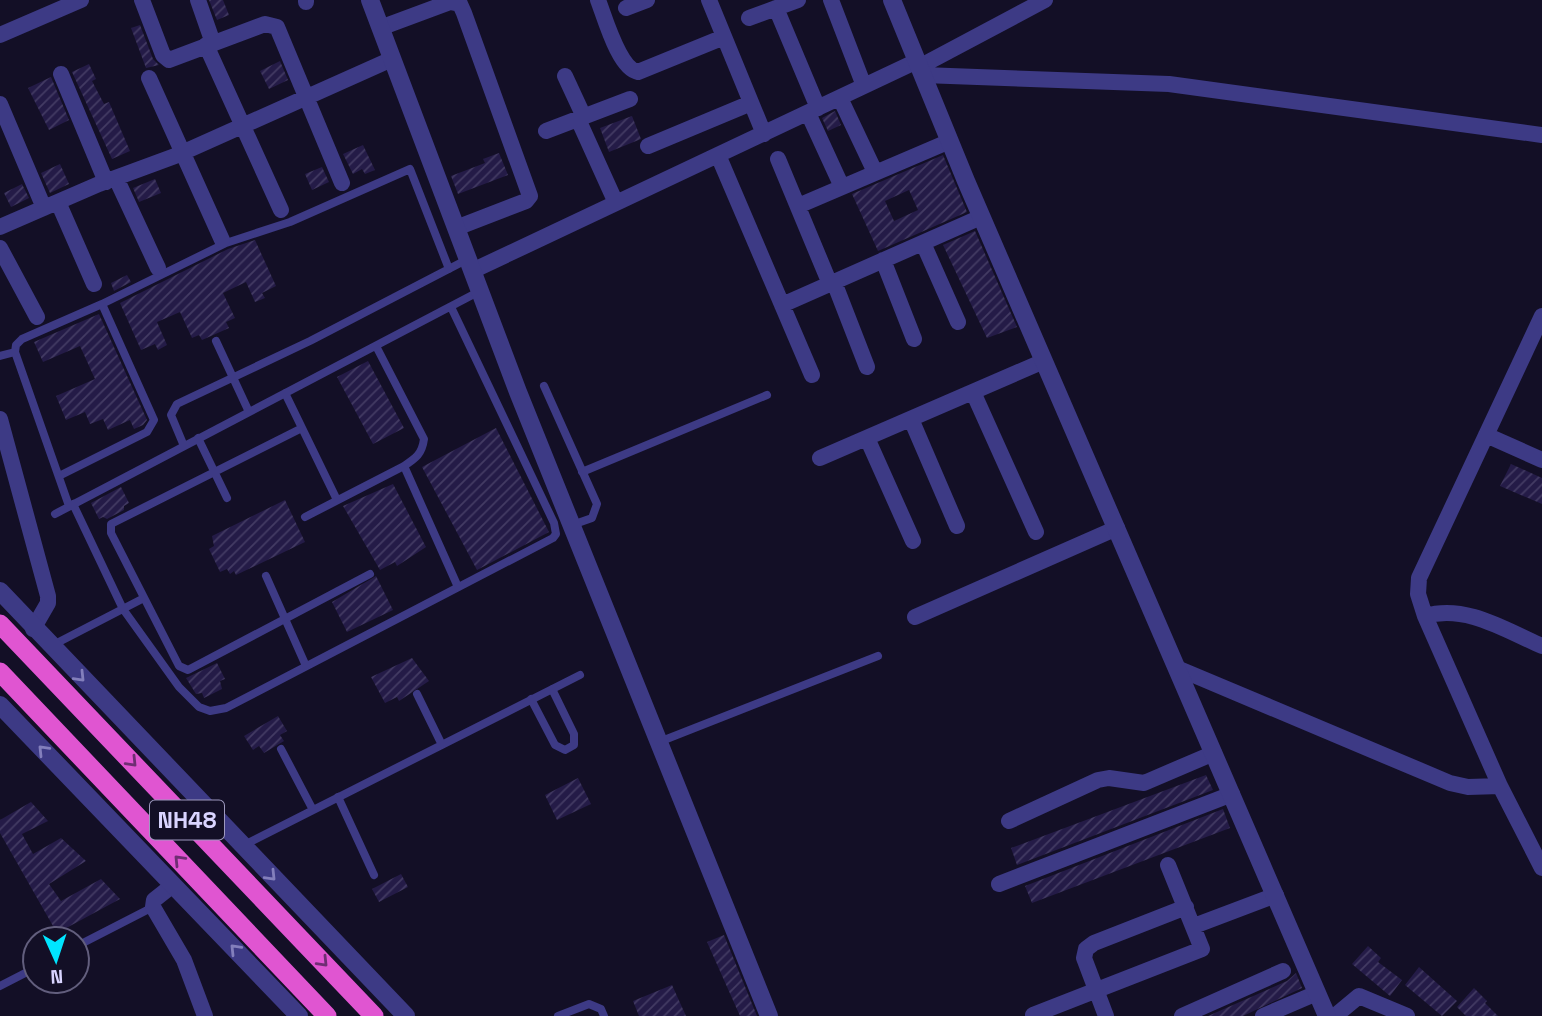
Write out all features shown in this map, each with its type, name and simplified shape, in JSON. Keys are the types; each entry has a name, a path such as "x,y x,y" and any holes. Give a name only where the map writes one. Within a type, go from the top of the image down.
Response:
{"highway":[{"name":"NH48","path":"0,624 374,1016"},
{"name":"NH48","path":"0,672 327,1016"}],"street":[{"path":"0,36 80,0"},
{"path":"142,0 166,59 271,24 280,32 342,183"},
{"path":"198,0 210,44 281,210"},
{"path":"370,0 480,292 769,1016"},
{"path":"598,0 622,61 632,71 724,37"},
{"path":"626,8 647,0"},
{"path":"709,0 764,134"},
{"path":"749,18 798,0"},
{"path":"831,0 864,86"},
{"path":"892,0 981,217 1327,1016"},
{"path":"470,265 616,203 864,86 920,68 1045,0"},
{"path":"380,28 450,2 460,4 464,13 530,196 526,201 456,228"},
{"path":"776,8 842,187"},
{"path":"0,227 182,153 392,59"},
{"path":"920,68 1169,84 1542,135"},
{"path":"61,74 111,180 158,268"},
{"path":"565,76 616,203"},
{"path":"149,78 222,240"},
{"path":"840,98 875,172"},
{"path":"545,131 630,99"},
{"path":"648,146 751,103"},
{"path":"0,104 94,284"},
{"path":"798,206 950,141"},
{"path":"718,155 812,375"},
{"path":"778,159 867,367"},
{"path":"782,305 981,217"},
{"path":"923,243 958,322"},
{"path":"0,248 37,317"},
{"path":"883,260 914,339"},
{"path":"1542,318 1419,578 1418,594 1425,617 1500,786 1542,867"},
{"path":"820,458 1044,361"},
{"path":"974,392 1036,532"},
{"path":"0,419 48,599 33,629"},
{"path":"911,419 957,526"},
{"path":"1486,435 1542,460"},
{"path":"867,438 912,541"},
{"path":"915,617 1117,528"},
{"path":"0,591 33,629 406,1016"},
{"path":"1425,617 1436,613 1468,615 1542,646"},
{"path":"1177,668 1450,783 1468,787 1500,786"},
{"path":"0,705 299,1016"},
{"path":"1009,821 1098,780 1109,778 1144,783 1214,753"},
{"path":"999,884 1232,794"},
{"path":"1033,1015 1196,954 1202,949 1168,865"},
{"path":"173,885 154,900 153,907 184,960 205,1016"},
{"path":"1194,926 1276,895"},
{"path":"1106,1016 1084,958 1086,949 1094,943 1186,907"},
{"path":"1182,1016 1283,971"},
{"path":"1263,1016 1317,993"},
{"path":"1335,1016 1359,996 1407,1016"}],"lane":[{"path":"449,269 410,169 290,222 226,243 102,304 22,339 16,345 15,352 59,476 123,609 179,687 200,707 210,711 226,708 553,538 556,528 451,307"},
{"path":"184,446 172,409 449,269 470,265"},
{"path":"55,514 480,292"},
{"path":"59,476 147,432 155,420 102,304"},
{"path":"216,341 248,412"},
{"path":"305,517 419,456 424,439 376,346"},
{"path":"0,356 15,352"},
{"path":"544,386 597,505 592,518 572,525"},
{"path":"285,393 337,500"},
{"path":"582,472 767,395"},
{"path":"302,428 214,470 110,526 179,666 188,670 370,574"},
{"path":"198,438 227,498"},
{"path":"404,466 458,587"},
{"path":"266,576 306,666"},
{"path":"50,646 144,598"},
{"path":"659,742 878,656"},
{"path":"242,846 580,675"},
{"path":"531,699 555,745 565,750 574,745 574,734 552,689"},
{"path":"417,694 442,744"},
{"path":"281,749 313,810"},
{"path":"338,797 374,875"},
{"path":"91,939 153,907"},
{"path":"0,986 21,975"},
{"path":"558,1016 589,1004 601,1009 604,1016"}],"building":[{"path":"209,0 223,0 229,15 217,20"},
{"path":"140,25 153,59 159,65 146,68 131,28"},
{"path":"280,61 288,80 269,89 260,71"},
{"path":"89,64 96,79 92,81 104,104 109,102 130,151 112,159 72,72"},
{"path":"51,77 69,120 49,130 28,88"},
{"path":"835,111 841,125 828,131 822,118"},
{"path":"632,116 641,139 609,152 600,128"},
{"path":"363,145 375,170 365,174 362,169 353,174 343,154"},
{"path":"499,153 508,175 458,194 451,176 485,163 483,159"},
{"path":"943,155 967,212 878,251 852,194","holes":["909,190 918,210 894,221 885,201"]},
{"path":"60,164 69,184 50,193 41,173"},
{"path":"322,167 329,182 312,190 305,174"},
{"path":"155,179 161,193 139,202 133,188"},
{"path":"22,184 29,198 11,207 4,193"},
{"path":"975,231 1017,327 987,338 943,245"},
{"path":"255,240 276,286 262,293 265,298 255,302 246,282 223,293 235,318 226,322 229,328 202,340 199,335 192,338 180,312 157,322 167,345 158,350 155,344 141,350 120,303 228,249"},
{"path":"127,275 131,282 114,291 111,283"},
{"path":"99,314 147,420 134,429 130,420 108,430 103,419 90,424 85,412 66,420 56,396 95,379 80,346 43,362 34,342"},
{"path":"368,361 404,428 373,444 337,377"},
{"path":"496,428 549,532 477,570 422,467"},
{"path":"1511,464 1542,478 1542,504 1500,486"},
{"path":"393,484 426,547 397,566 395,562 380,570 343,506"},
{"path":"121,487 129,503 124,506 124,510 107,519 99,519 91,503"},
{"path":"285,500 305,542 236,575 234,571 230,574 227,569 220,572 209,549 214,546 212,536"},
{"path":"376,576 393,610 347,632 332,602"},
{"path":"412,658 429,681 399,701 397,697 385,703 371,677"},
{"path":"217,663 225,679 220,681 222,689 204,698 202,693 196,694 186,678"},
{"path":"278,716 287,731 280,735 284,741 264,753 259,746 253,750 244,736"},
{"path":"1206,775 1213,790 1017,865 1011,848"},
{"path":"578,778 591,804 557,820 545,795"},
{"path":"31,802 48,821 22,834 33,854 61,838 86,861 49,884 61,901 101,879 120,899 72,925 52,925 0,833 0,820"},
{"path":"1223,809 1230,828 1032,903 1025,886"},
{"path":"401,874 408,887 379,902 372,889"},
{"path":"724,935 757,1016 740,1016 707,942"},
{"path":"1368,946 1381,958 1378,962 1402,980 1390,996 1352,964"},
{"path":"1419,967 1457,1001 1442,1016 1405,985"},
{"path":"1296,973 1302,988 1243,1016 1208,1016 1287,981"},
{"path":"672,985 686,1016 639,1016 633,1001"},
{"path":"1474,988 1498,1016 1466,1016 1457,1007"}]}
